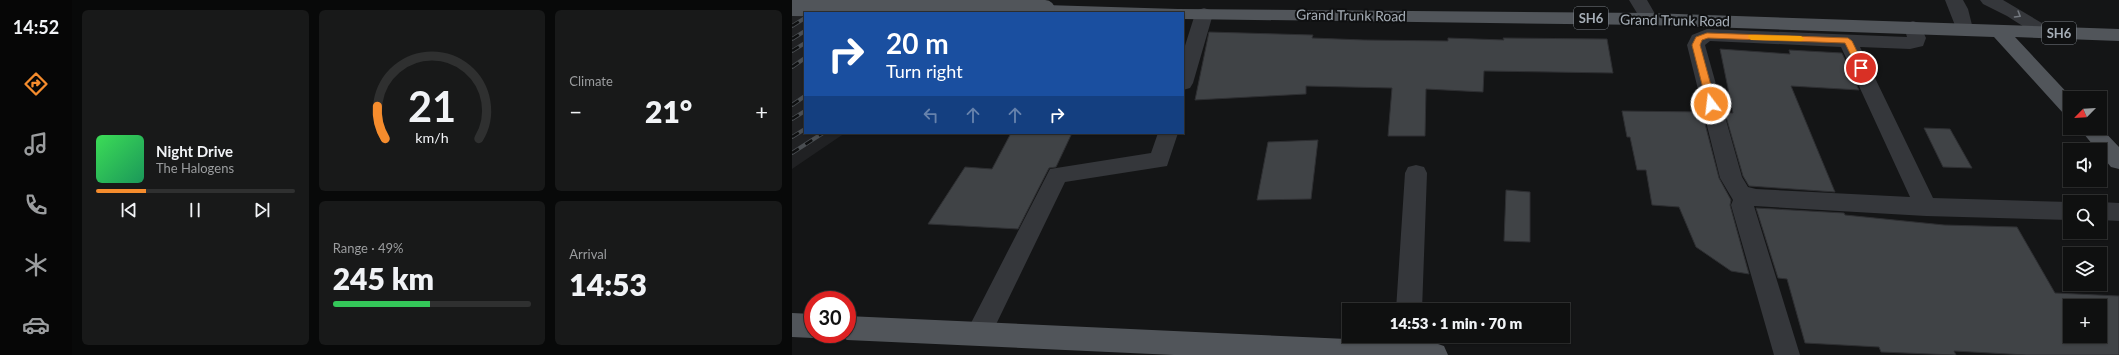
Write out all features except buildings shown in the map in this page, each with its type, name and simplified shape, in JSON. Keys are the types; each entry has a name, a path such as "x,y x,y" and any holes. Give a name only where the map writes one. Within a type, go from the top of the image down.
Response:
{"main road":[{"path":"792,6 1130,12"},
{"name":"Grand Trunk Road","path":"1184,13 1649,19 2119,35"},
{"path":"1999,31 2063,100"},
{"path":"2095,135 2119,161"},
{"path":"792,325 804,326"},
{"path":"856,328 1407,345 1435,355"}],"street":[{"path":"1638,0 1649,19"},
{"path":"1954,0 1959,9 1964,29"},
{"path":"1989,0 2014,12 2046,32"},
{"path":"1184,80 1204,14"},
{"path":"1912,27 1917,38 1916,42 1910,43 1707,35 1699,39 1696,45 1731,178 1740,193 1756,198 2063,211"},
{"path":"1848,41 1926,206"},
{"path":"979,333 1058,175 1159,160 1168,134"},
{"path":"1409,303 1416,173"},
{"path":"1742,205 1786,355"},
{"path":"2107,211 2119,212"}],"shaded area":[{"path":"792,0 1039,0 1021,12 804,12 804,134 844,134 792,169"}],"railway":[{"path":"792,14 816,0"},
{"path":"815,12 835,0"},
{"path":"837,12 856,0"},
{"path":"854,12 872,0"},
{"path":"876,12 894,0"},
{"path":"932,12 949,0"},
{"path":"954,12 972,0"},
{"path":"974,12 992,0"},
{"path":"993,12 1011,0"},
{"path":"792,26 804,19"},
{"path":"792,39 804,32"},
{"path":"792,51 804,44"},
{"path":"792,67 804,59"},
{"path":"792,105 804,97"},
{"path":"792,119 804,112"},
{"path":"792,137 804,130"},
{"path":"792,153 821,134"}],"slow traffic":[{"path":"1751,37 1801,39"}],"route":[{"path":"1711,104 1696,45 1699,39 1707,35 1848,41 1861,68"}]}
